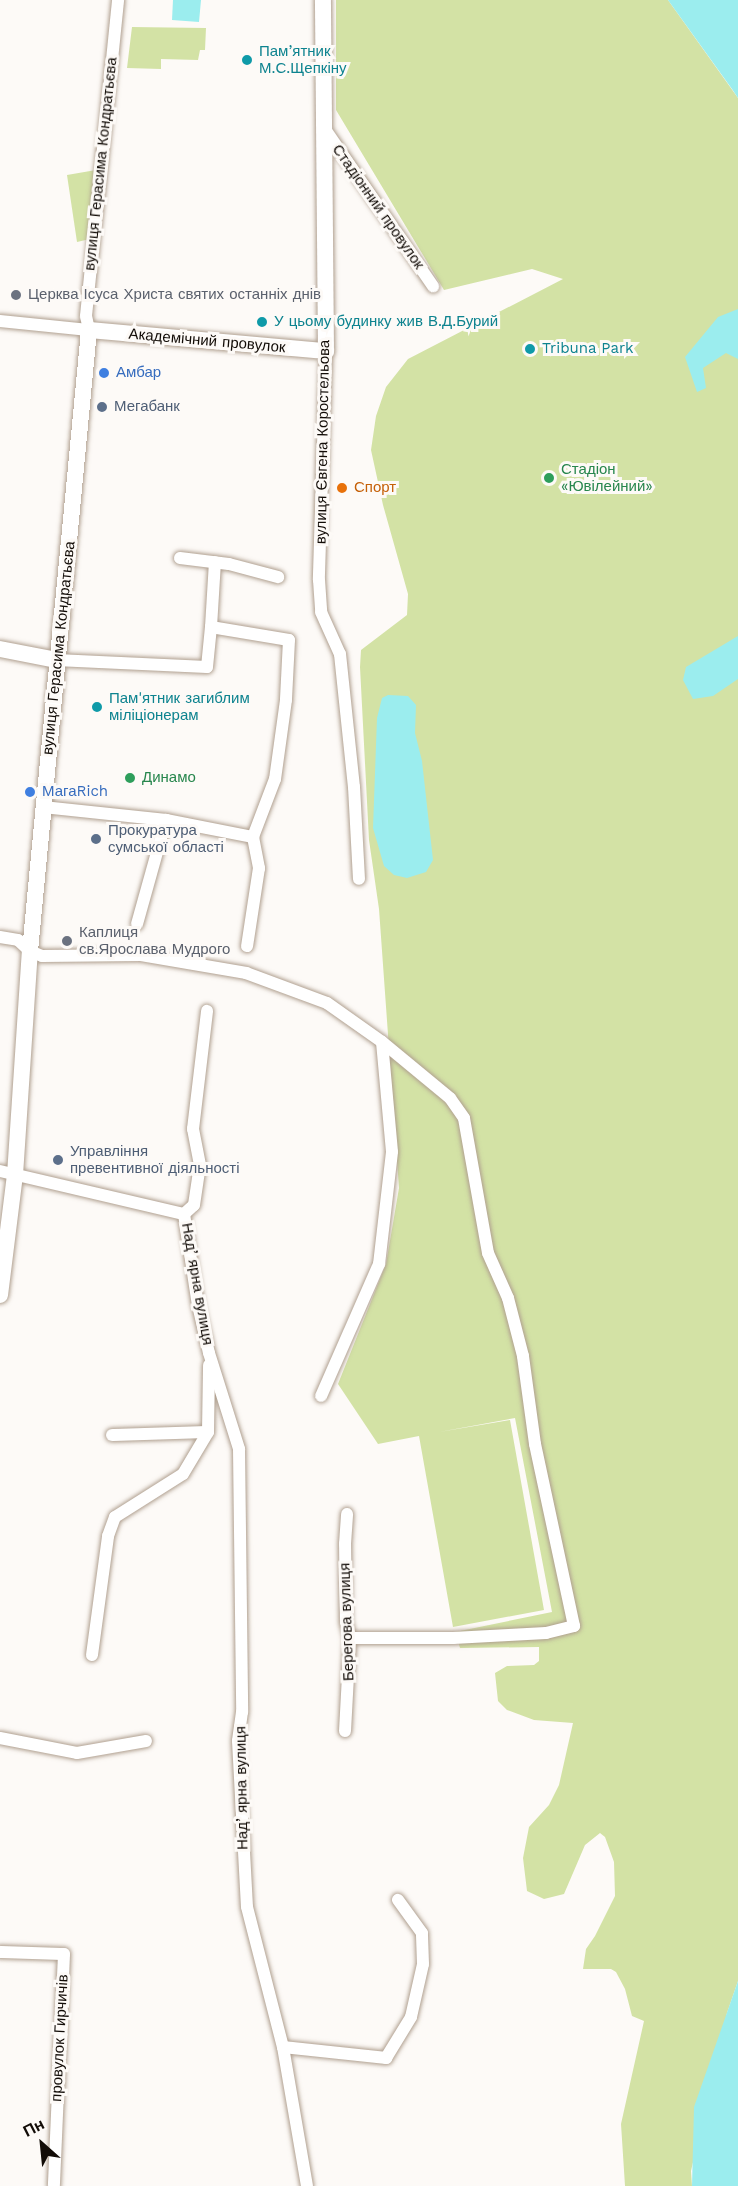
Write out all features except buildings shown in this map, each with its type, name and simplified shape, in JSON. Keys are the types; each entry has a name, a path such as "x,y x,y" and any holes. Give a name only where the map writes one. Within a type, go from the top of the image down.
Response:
{"street":[{"name":"вулиця Герасима Кондратьєва","path":"0,1295 7,1173 89,330 86,316 118,0"},
{"name":"вулиця Євгена Коростельова","path":"323,0 326,351 320,588 321,612 340,654 354,787 359,879"},
{"name":"Стадіонний провулок","path":"324,126 433,286"},
{"path":"0,321 89,330"},
{"name":"Академічний провулок","path":"89,330 326,351"},
{"path":"180,558 215,562 278,577"},
{"path":"0,649 56,660 207,667 215,562"},
{"path":"211,627 289,640 289,665 274,778 253,837 259,868 247,946"},
{"path":"43,807 166,820 253,837"},
{"path":"137,924 166,820"},
{"path":"0,937 18,940 30,951 42,956 141,955 246,974 327,1003 382,1042 450,1098 464,1118 488,1253 508,1298 524,1356 535,1444 574,1626 546,1633 476,1637 350,1638"},
{"path":"7,1173 184,1214 194,1205 200,1165 193,1129 207,1011"},
{"path":"321,1396 379,1264 392,1152 382,1042"},
{"name":"Надʼярна вулиця","path":"184,1214 209,1353 239,1449 242,1712 238,1741 247,1907 283,2047 307,2186"},
{"name":"Надʼярна вулиця","path":"208,1432 209,1353"},
{"path":"112,1436 208,1432"},
{"path":"92,1655 108,1536 115,1517 183,1474 208,1432"},
{"name":"Берегова вулиця","path":"345,1731 350,1638 346,1622 347,1514"},
{"path":"0,1738 77,1753 146,1741"},
{"path":"283,2047 386,2058 411,2018 423,1964 422,1933 398,1900"},
{"name":"провулок Гирчичів","path":"0,1952 64,1954 54,2186"}],"green space":[{"path":"336,0 668,0 738,98 738,1981 727,2013 691,2171 692,2186 625,2186 621,2124 644,2021 632,2016 625,1989 616,1972 611,1969 583,1969 586,1949 615,1896 614,1862 605,1837 600,1833 585,1845 564,1894 544,1899 527,1891 523,1858 529,1827 549,1805 559,1785 573,1723 534,1720 507,1710 498,1701 495,1673 507,1666 534,1665 539,1661 539,1647 460,1648 455,1632 552,1612 515,1418 439,1432 510,1420 544,1610 453,1627 419,1436 378,1444 338,1384 386,1264 399,1188 379,909 369,840 360,667 361,650 407,615 408,594 383,505 371,450 376,416 386,387 408,359 563,279 532,269 444,290 336,110"},
{"path":"132,27 206,28 205,50 200,50 198,60 161,59 161,69 127,68"},
{"path":"96,170 90,239 77,242 67,175"}],"water":[{"path":"173,0 201,0 199,22 172,20"},
{"path":"668,0 738,0 738,98 732,89"},
{"path":"738,309 738,359 726,353 703,368 706,388 697,392 685,357 718,317"},
{"path":"738,636 738,679 713,696 693,699 683,680 686,667"},
{"path":"388,695 408,696 416,705 415,733 422,761 433,860 426,872 407,878 394,875 384,866 373,828 377,718 382,698"},
{"path":"738,1981 738,2186 692,2186 694,2107"}],"place":[{"name":"Пам’ятник М.С.Щепкіну","path":"247,60"},
{"name":"Церква Ісуса Христа святих останніх днів","path":"16,295"},
{"name":"У цьому будинку жив В.Д.Бурий","path":"262,322"},
{"name":"Tribuna Park","path":"530,349"},
{"name":"Амбар","path":"104,373"},
{"name":"Мегабанк","path":"102,407"},
{"name":"Стадіон «Ювілейний»","path":"549,478"},
{"name":"Спорт","path":"342,488"},
{"name":"Пам'ятник загиблим міліціонерам","path":"97,707"},
{"name":"Динамо","path":"130,778"},
{"name":"МагаRich","path":"30,792"},
{"name":"Прокуратура сумської області","path":"96,839"},
{"name":"Каплиця св.Ярослава Мудрого","path":"67,941"},
{"name":"Управління превентивної діяльності","path":"58,1160"}]}
